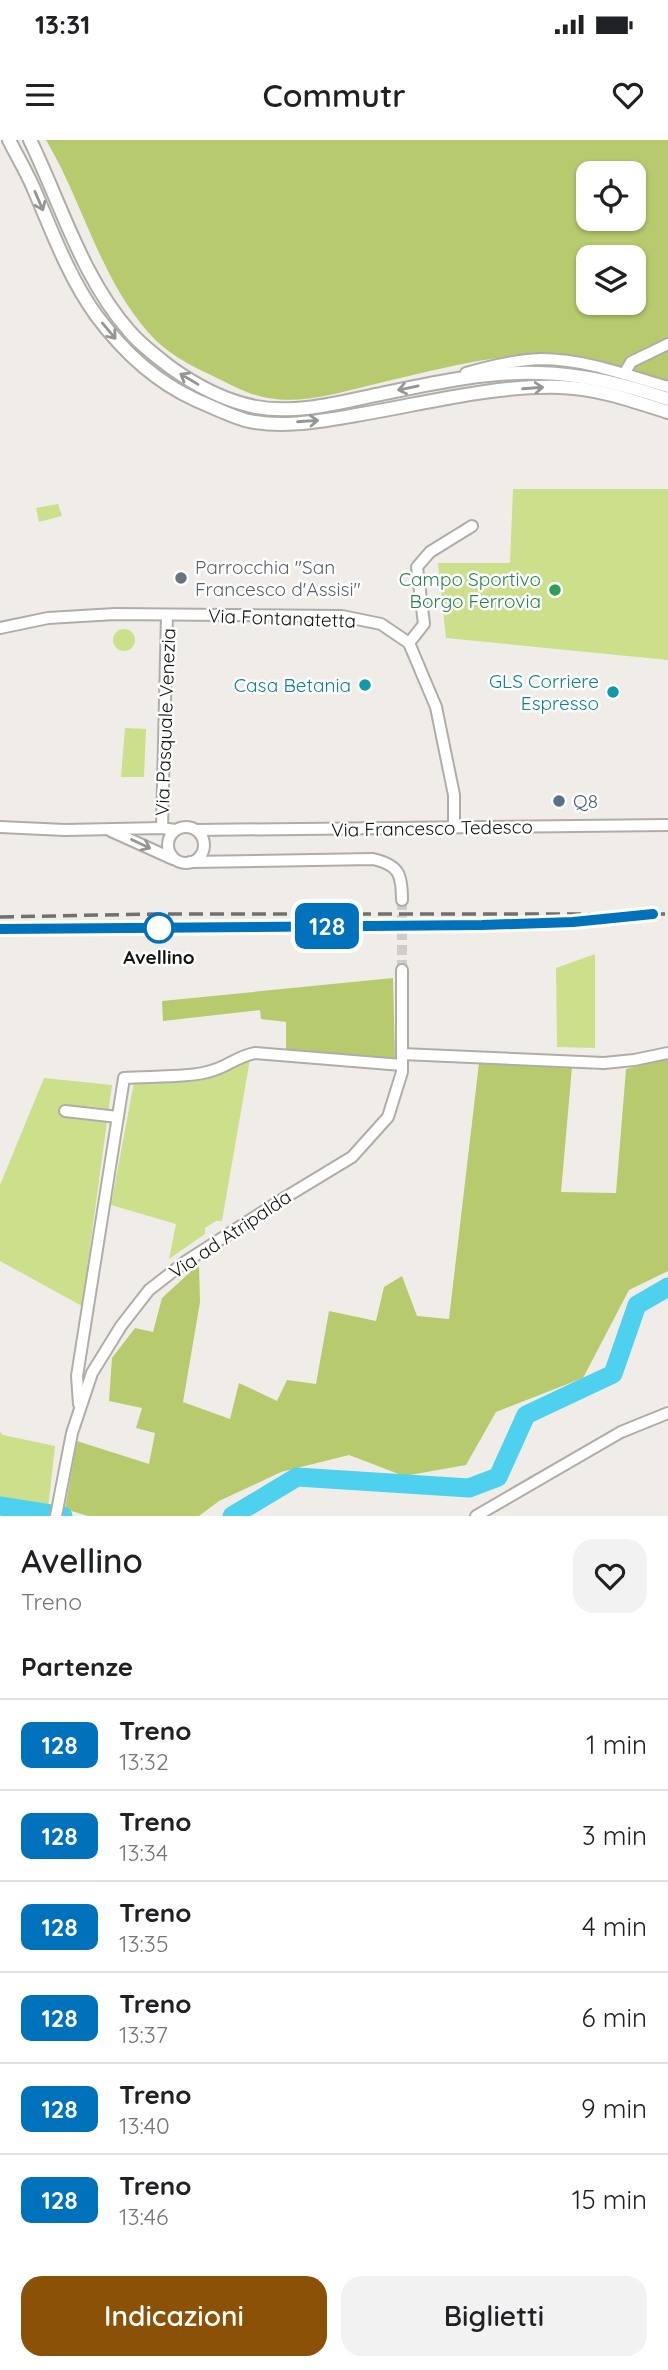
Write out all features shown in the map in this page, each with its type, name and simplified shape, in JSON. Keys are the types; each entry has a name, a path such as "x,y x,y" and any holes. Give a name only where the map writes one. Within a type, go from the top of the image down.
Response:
{"main road":[{"path":"9,140 32,185 71,275 95,314 133,357 180,393 246,420 270,423 323,420 488,392 539,387 604,393 668,412"},
{"path":"30,140 86,267 130,332 187,379 215,394 254,407 318,407 432,383 537,372 598,379 668,399"}],"street":[{"path":"624,374 636,358 668,344"},
{"path":"432,383 497,364 540,359 578,363 668,387"},
{"path":"454,827 454,795 436,707 409,643 424,624 417,568 430,551 472,526"},
{"name":"Via Fontanatetta","path":"0,628 48,618 115,614 342,616 382,624 409,643"},
{"name":"Via Pasquale Venezia","path":"162,828 167,615"},
{"name":"Via Francesco Tedesco","path":"196,830 668,825"},
{"path":"0,827 65,830 175,830 186,827 196,830 209,858 221,862"},
{"path":"105,829 177,861 373,859 387,862 395,868 402,883 402,900"},
{"path":"175,830 167,846 177,861"},
{"path":"190,862 196,860 203,845 221,831"},
{"name":"Via ad Atripalda","path":"56,1516 72,1433 92,1373 121,1326 149,1290 194,1256 352,1157 388,1117 402,1059 402,970"},
{"path":"79,1410 77,1376 124,1078 215,1070 240,1056 256,1053 604,1063 668,1053"},
{"path":"65,1111 118,1117"},
{"path":"476,1516 621,1432 668,1413"}],"green space":[{"path":"46,140 668,140 668,385 617,367 583,359 529,355 468,363 306,399 281,400 261,397 195,367 162,346 131,310 104,263"},
{"name":"Campo Sportivo Borgo Ferrovia","path":"513,489 668,489 668,660 446,638 438,563 510,563"},
{"path":"58,504 62,516 39,522 36,508"},
{"path":"124,629 132,632 135,640 132,648 124,651 116,648 113,640 116,632"},
{"path":"125,728 146,729 144,777 121,777"},
{"path":"595,954 595,1048 557,1047 556,968"},
{"path":"393,978 395,1059 286,1049 286,1022 261,1019 260,1010 163,1021 162,1001"},
{"path":"250,1059 222,1221 216,1221 205,1228 205,1234 169,1259 176,1224 111,1205 134,1082"},
{"path":"668,1059 668,1271 629,1290 583,1378 496,1412 466,1465 404,1476 349,1455 281,1472 219,1501 199,1516 88,1516 65,1509 77,1441 149,1464 155,1433 136,1428 142,1408 109,1401 112,1358 135,1328 153,1332 162,1298 199,1264 200,1302 183,1402 230,1419 239,1383 277,1401 287,1380 316,1384 329,1311 376,1321 384,1287 402,1276 417,1316 449,1319 479,1063 572,1067 561,1192 616,1193 626,1069"},
{"path":"44,1078 112,1085 82,1306 0,1261 0,1185"},
{"path":"0,1432 3,1435 55,1446 48,1509 0,1502"}],"waterway":[{"path":"232,1516 297,1477 469,1488 498,1477 526,1415 613,1374 637,1305 668,1287"},
{"path":"0,1506 63,1516"}],"tunnel":[{"path":"402,900 402,970"}],"railway":[{"path":"0,917 154,914 668,914"},
{"path":"0,929 511,924"}],"train":[{"name":"128","path":"0,929 482,925 573,922 653,914"}],"place":[{"name":"Parrocchia \"San Francesco d'Assisi\"","path":"181,578"},
{"name":"Campo Sportivo Borgo Ferrovia","path":"555,590"},
{"name":"Casa Betania","path":"365,685"},
{"name":"GLS Corriere Espresso","path":"613,692"},
{"name":"Q8","path":"559,801"},
{"name":"Avellino","path":"159,928"}]}
